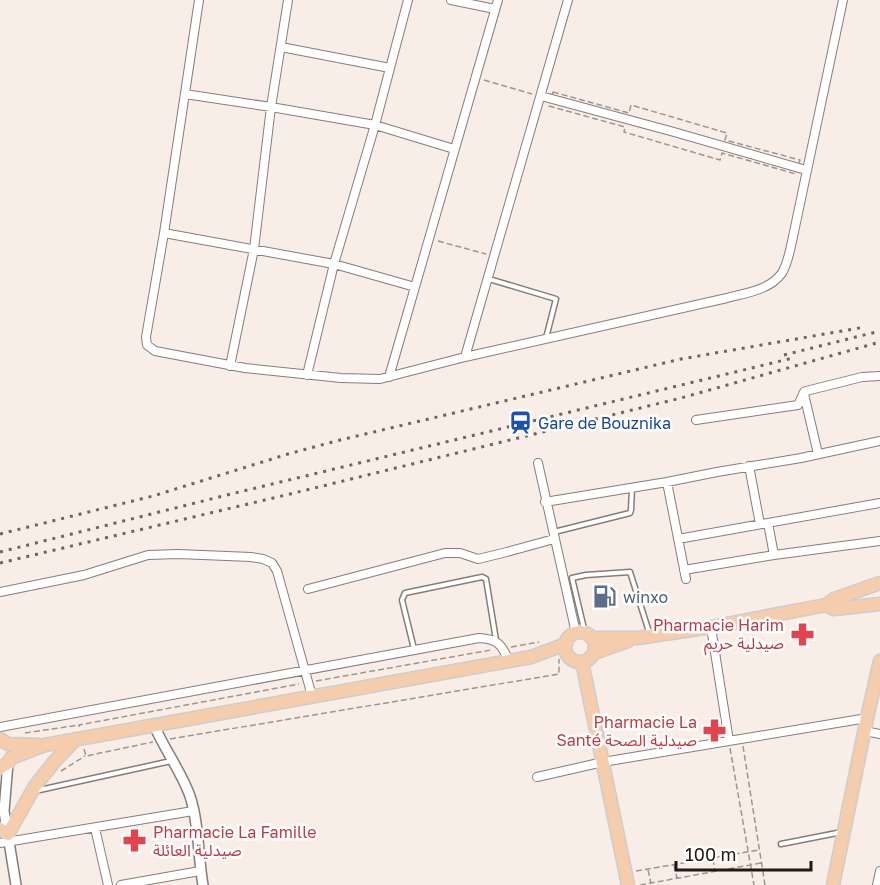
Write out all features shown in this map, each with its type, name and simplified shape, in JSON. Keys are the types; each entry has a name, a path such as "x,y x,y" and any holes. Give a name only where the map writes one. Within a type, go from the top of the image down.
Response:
{"main road":[{"path":"826,605 834,609 880,602 878,592 880,585"},
{"path":"531,657 587,661 594,653 644,637 826,605 834,599 880,585"},
{"path":"570,658 566,644 569,637 584,635 644,637"},
{"path":"584,635 595,643 594,653"},
{"path":"6,763 45,745 531,657 566,644"},
{"path":"582,662 627,879"},
{"path":"832,885 866,724 877,686 880,662"},
{"path":"4,837 54,762 76,739"},
{"path":"4,741 45,745"},
{"path":"4,741 11,748 6,763"}],"street":[{"path":"199,0 146,337 147,345 155,351 230,366 373,380 727,298 762,288 773,282 782,272 794,231 843,0"},
{"path":"230,366 254,249 271,107 288,0"},
{"path":"307,375 334,264 375,126 408,0"},
{"path":"451,0 495,9"},
{"path":"390,377 498,0"},
{"path":"465,357 568,0"},
{"path":"281,46 390,68"},
{"path":"185,94 375,126 454,149"},
{"path":"541,96 806,170"},
{"path":"164,233 334,264 415,287"},
{"path":"696,420 798,405 806,390 862,377 880,376"},
{"path":"804,392 818,454"},
{"path":"545,502 667,482 880,441"},
{"path":"538,463 553,536 584,635"},
{"path":"749,466 774,555"},
{"path":"667,482 685,574 774,555 880,541"},
{"path":"678,539 880,503"},
{"path":"308,589 445,553 478,559 507,552 553,536"},
{"path":"0,592 84,575 148,555 178,554 263,559 272,563 277,571 312,696"},
{"path":"711,627 729,741"},
{"path":"0,728 479,638 496,641 509,661"},
{"path":"537,777 603,762 742,739 866,724 880,734"},
{"path":"154,725 160,741 190,796 203,885"},
{"path":"6,763 4,837 16,885"},
{"path":"0,802 4,811"},
{"path":"4,837 95,828 194,811"},
{"path":"95,828 108,885"},
{"path":"123,885 167,881 200,871"},
{"path":"877,885 880,872"}],"lane":[{"path":"488,278 555,299 546,339"},
{"path":"553,536 630,513 632,488"},
{"path":"584,635 572,578 630,572 644,637"},
{"path":"414,649 402,600 405,593 482,577 486,579 496,641"},
{"path":"32,792 171,761"},
{"path":"781,844 844,832"}],"path":[{"path":"475,78 541,96"},
{"path":"429,238 494,257"},
{"path":"20,734 79,725"},
{"path":"742,739 765,885"},
{"path":"729,741 754,885"},
{"path":"627,879 648,869 760,850"},
{"path":"713,858 715,871"},
{"path":"640,885 762,862"},
{"path":"674,864 677,878"},
{"path":"648,869 651,883"}],"railway":[{"path":"0,534 153,496 336,441 681,359 865,327"},
{"path":"784,355 880,331"},
{"path":"0,563 681,398 880,342"},
{"path":"0,552 793,358"}],"place":[{"name":"Gare de Bouznika","path":"520,423"},
{"name":"winxo","path":"605,597"},
{"name":"Pharmacie Harim صيدلية حريم","path":"802,634"},
{"name":"Pharmacie La Santé صيدلية الصحة","path":"715,731"},
{"name":"Pharmacie La Famille صيدلية العائلة","path":"135,841"}]}
